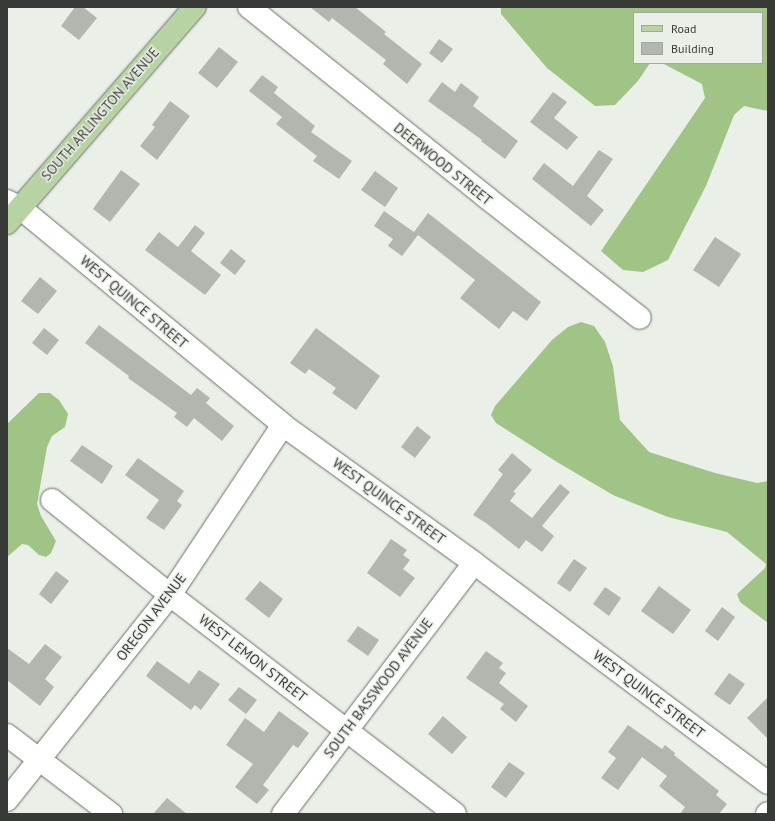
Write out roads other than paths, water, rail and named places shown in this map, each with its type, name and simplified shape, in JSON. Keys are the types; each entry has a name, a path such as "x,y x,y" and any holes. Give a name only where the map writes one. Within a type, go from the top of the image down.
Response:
{"main road":[{"name":"SOUTH ARLINGTON AVENUE","path":"11,210 195,7"}],"street":[{"name":"DEERWOOD STREET","path":"249,7 486,198 640,318"},
{"name":"WEST QUINCE STREET","path":"11,210 283,425 474,563 768,782"},
{"name":"OREGON AVENUE","path":"7,800 38,759 170,595 283,425"},
{"name":"WEST LEMON STREET","path":"52,500 170,595 455,814"},
{"name":"SOUTH BASSWOOD AVENUE","path":"283,814 474,563"},
{"path":"7,734 111,814"}]}
